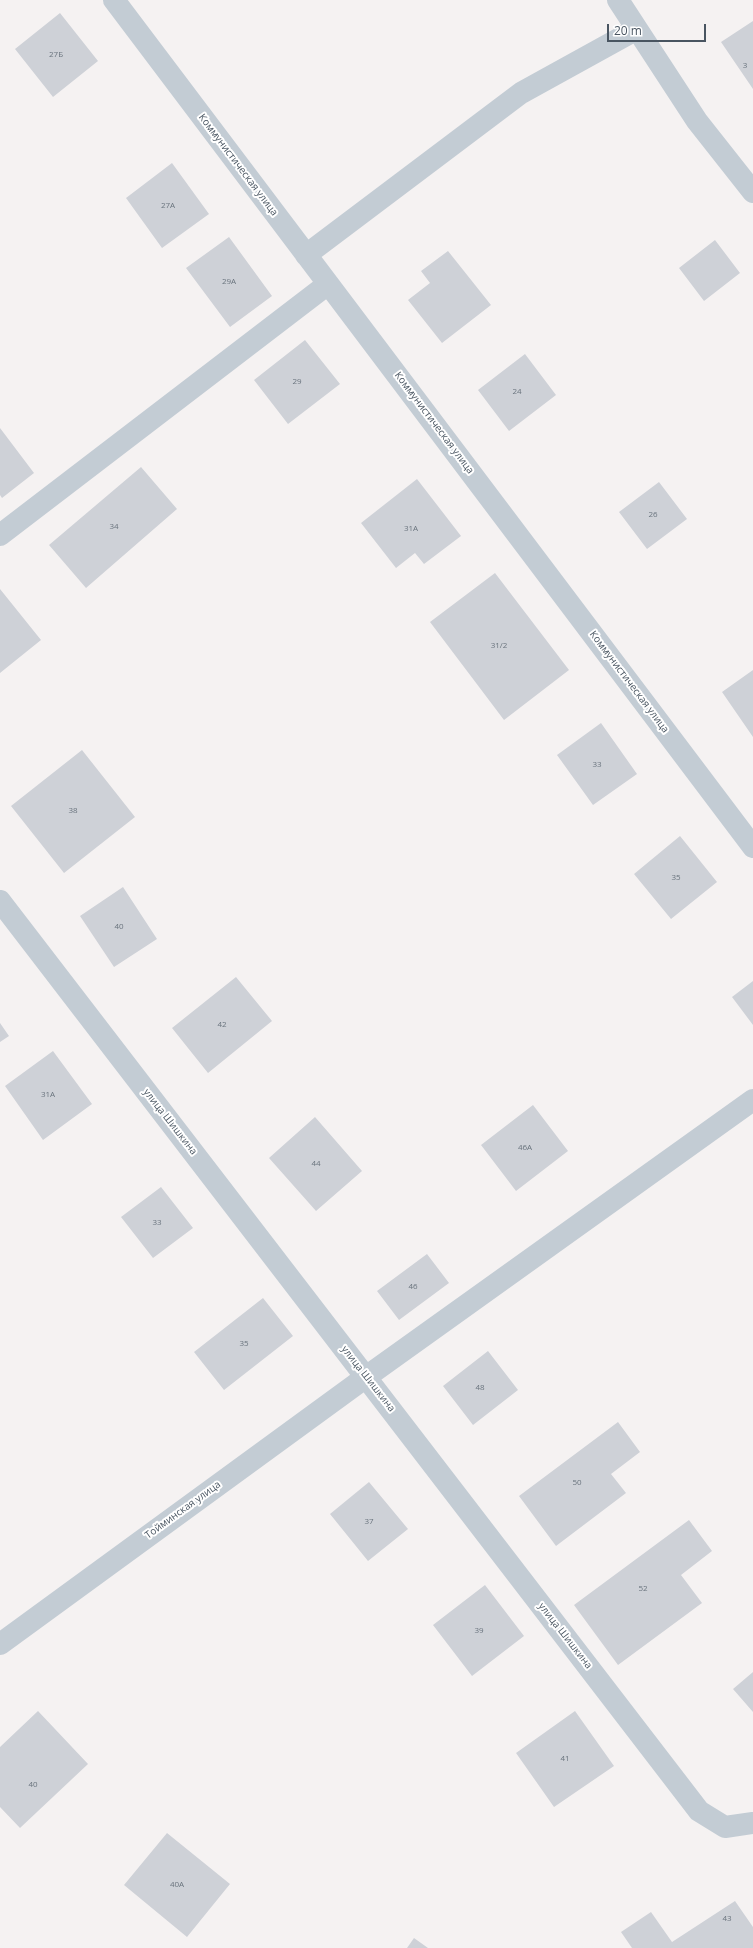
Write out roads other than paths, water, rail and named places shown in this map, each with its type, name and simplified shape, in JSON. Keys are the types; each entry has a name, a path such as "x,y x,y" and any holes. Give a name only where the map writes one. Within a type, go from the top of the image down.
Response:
{"street":[{"name":"Коммунистическая улица","path":"114,0 753,847"},
{"path":"618,0 697,121 753,192"},
{"path":"306,255 521,93 637,29"},
{"path":"0,536 328,284"},
{"name":"улица Шишкина","path":"0,901 699,1811 725,1827 753,1823"},
{"name":"Тойминская улица","path":"0,1644 366,1377 753,1100"}]}
